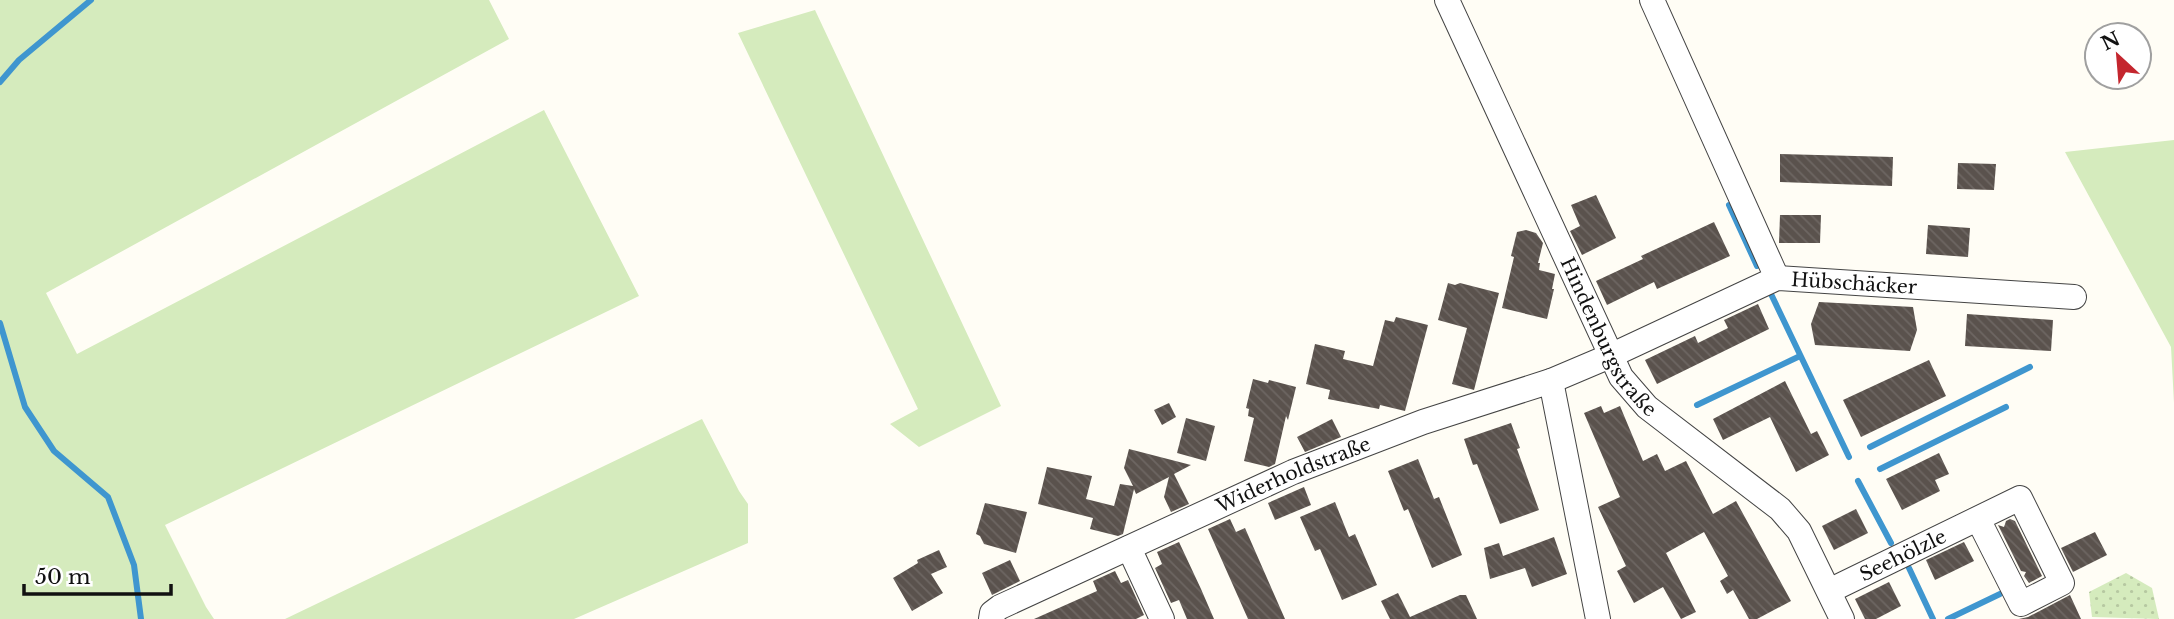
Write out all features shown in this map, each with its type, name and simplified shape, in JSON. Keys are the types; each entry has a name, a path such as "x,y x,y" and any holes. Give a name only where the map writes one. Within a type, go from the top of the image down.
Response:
{"street":[{"name":"Hindenburgstraße","path":"1447,0 1621,377 1647,407 1780,509 1799,531 1842,619"},
{"path":"1652,0 1777,278"},
{"name":"Hübschäcker","path":"1610,356 1777,278 2074,298"},
{"name":"Widerholdstraße","path":"991,619 992,613 1000,607 1293,472 1423,422 1551,381 1610,356"},
{"path":"1551,381 1598,619"},
{"name":"Seehölzle","path":"1829,591 1978,519"},
{"path":"1129,548 1162,619"}],"green space":[{"path":"0,0 489,0 509,39 46,293 77,354 544,110 639,296 165,525 214,619 0,619"},
{"path":"815,10 1001,406 919,447 890,424 918,409 738,33"},
{"path":"2174,140 2174,403 2171,347 2065,152"},
{"path":"702,419 748,504 748,543 574,619 285,619"},
{"path":"2126,573 2152,588 2159,619 2092,617 2089,592"}],"building":[{"path":"1780,154 1893,157 1892,186 1780,182"},
{"path":"1958,163 1996,164 1994,190 1957,189"},
{"path":"1596,195 1616,238 1582,255 1570,231 1580,226 1571,205"},
{"path":"1780,215 1821,215 1820,243 1779,243"},
{"path":"1714,222 1730,256 1657,289 1654,282 1607,305 1596,281 1643,259 1641,256"},
{"path":"1928,225 1970,228 1968,257 1926,254"},
{"path":"1526,230 1536,233 1543,243 1539,270 1555,274 1547,319 1502,308 1517,232"},
{"path":"1448,283 1460,283 1499,293 1474,390 1452,384 1467,328 1438,320"},
{"path":"1819,302 1913,307 1917,330 1910,351 1815,345 1811,324"},
{"path":"1758,304 1769,329 1657,384 1645,360 1695,336 1698,343 1728,328 1724,320"},
{"path":"1967,314 2053,320 2051,351 1965,346"},
{"path":"1396,317 1428,325 1405,411 1328,399 1330,390 1306,384 1315,344 1345,351 1343,359 1373,366 1385,320 1394,322"},
{"path":"1929,360 1946,396 1861,437 1843,400"},
{"path":"1253,379 1296,387 1275,464 1269,467 1244,461 1254,418 1248,416 1249,409 1246,408"},
{"path":"1785,381 1811,434 1817,431 1829,455 1796,472 1770,417 1723,440 1713,419"},
{"path":"1169,403 1176,417 1162,425 1154,410"},
{"path":"1601,406 1604,413 1620,406 1643,461 1657,454 1665,471 1686,461 1713,514 1736,501 1791,601 1757,619 1749,619 1733,590 1727,594 1720,581 1728,576 1704,532 1666,553 1696,612 1681,619 1663,587 1634,603 1617,571 1626,566 1598,507 1620,497 1584,413"},
{"path":"1186,418 1215,426 1206,461 1177,453"},
{"path":"1332,419 1341,437 1305,452 1297,437"},
{"path":"1511,423 1520,448 1517,449 1539,510 1500,524 1477,464 1473,465 1464,439"},
{"path":"1129,449 1191,465 1174,474 1189,504 1171,512 1164,497 1169,477 1136,494 1134,489 1123,534 1118,536 1090,529 1093,518 1038,504 1047,467 1092,476 1086,499 1114,506 1120,484 1133,486 1124,468"},
{"path":"1939,453 1949,474 1935,480 1940,491 1902,510 1886,479"},
{"path":"1418,459 1434,499 1439,497 1462,555 1432,568 1408,509 1404,511 1388,471"},
{"path":"1304,487 1311,505 1275,520 1268,503"},
{"path":"1335,502 1349,537 1355,534 1377,585 1342,600 1320,549 1315,551 1300,517"},
{"path":"985,503 1027,512 1016,553 984,544 976,534"},
{"path":"1856,509 1868,533 1834,550 1822,526"},
{"path":"1230,519 1236,532 1245,528 1285,619 1248,619 1208,529"},
{"path":"2010,519 2015,521 2042,576 2029,583 2024,576 2026,572 2021,571 1998,525 2004,527"},
{"path":"2095,532 2107,555 2073,572 2061,548"},
{"path":"1554,537 1567,574 1532,587 1525,568 1490,579 1484,548 1499,543 1503,556"},
{"path":"1179,542 1214,619 1187,619 1179,600 1171,603 1155,568 1162,564 1157,552"},
{"path":"1964,542 1974,561 1935,580 1926,560"},
{"path":"939,550 947,567 931,574 943,593 912,611 893,578 918,563 917,560"},
{"path":"1010,560 1020,581 992,595 982,573"},
{"path":"1115,571 1121,583 1128,580 1144,615 1136,619 1034,619 1097,591 1093,581"},
{"path":"1889,582 1901,606 1876,619 1865,619 1855,599"},
{"path":"1398,593 1410,617 1460,595 1466,595 1477,619 1390,619 1381,601"},
{"path":"2070,595 2081,619 2019,619 2028,617"}],"waterway":[{"path":"0,82 19,60 91,0"},
{"path":"1729,205 1757,266"},
{"path":"1771,294 1849,457"},
{"path":"0,323 25,407 54,451 108,497 134,565 141,619"},
{"path":"1697,405 1800,356"},
{"path":"1870,447 2030,367"},
{"path":"1880,469 2006,407"},
{"path":"1858,481 1891,543"},
{"path":"1909,568 1933,619"},
{"path":"1948,619 2000,594"}]}
